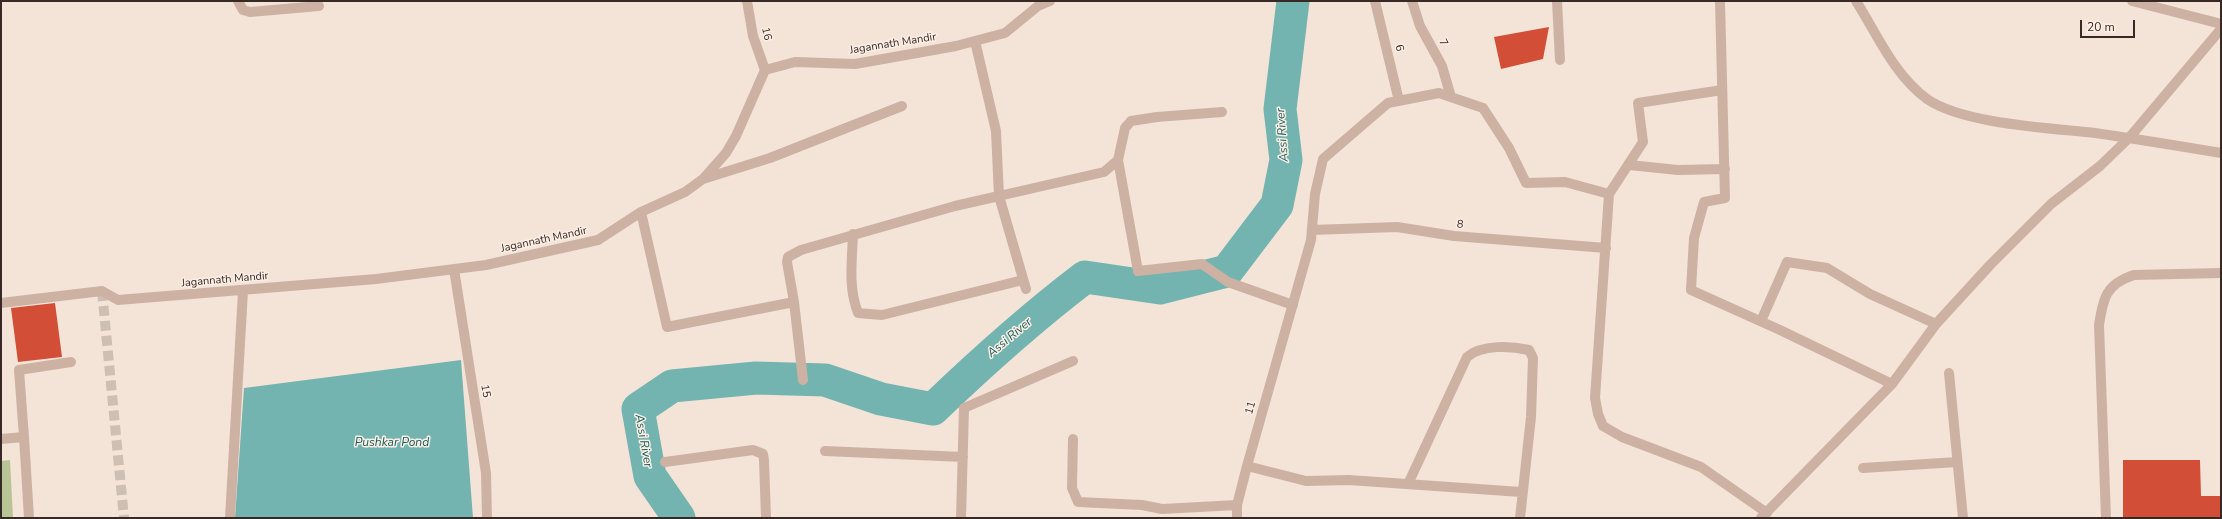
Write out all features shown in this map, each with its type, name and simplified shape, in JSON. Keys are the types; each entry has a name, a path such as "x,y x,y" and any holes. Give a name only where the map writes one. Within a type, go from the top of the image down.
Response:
{"street":[{"path":"238,1 243,10 250,12 319,6"},
{"name":"16","path":"747,1 753,36 765,70"},
{"name":"Jagannath Mandir","path":"1,303 102,291 118,300 376,280 486,265 598,240 641,212 685,192 703,179 726,154 736,136 765,70 795,62 855,64 975,41 1005,33 1038,6 1050,1"},
{"name":"6","path":"1375,1 1399,101"},
{"name":"7","path":"1412,1 1420,26 1442,66 1451,97"},
{"path":"1557,1 1560,60"},
{"path":"1720,1 1725,198 1704,202 1694,238 1691,290 1761,321 1892,384"},
{"path":"1856,1 1902,75 1927,99 1949,111 1975,118 2129,138 2221,153"},
{"path":"2132,1 2221,24"},
{"path":"1722,90 1638,103 1643,142 1630,165 1610,194 1595,398 1598,414 1603,426 1622,437 1701,467 1764,515 1892,384 1936,324 2051,204 2100,166 2129,138 2221,29"},
{"path":"853,234 850,280 852,298 858,313 882,315 1025,284 999,196 996,131 975,41"},
{"name":"11","path":"1237,518 1237,505 1247,466 1311,240 1315,194 1323,159 1388,102 1439,93 1483,108 1509,148 1526,183 1564,182 1610,194"},
{"path":"703,179 770,158 902,106"},
{"path":"1222,112 1157,116 1131,121 1125,128 1118,160 1138,271 1202,264 1228,282 1293,305"},
{"path":"803,380 788,257 801,250 853,234 955,206 1104,172 1118,160"},
{"path":"1630,165 1678,170 1725,169"},
{"path":"641,212 667,327 794,302"},
{"name":"8","path":"1312,230 1397,227 1454,236 1606,248"},
{"path":"1761,321 1787,262 1827,268 1870,294 1936,324"},
{"name":"15","path":"454,269 486,473 487,518"},
{"path":"2106,518 2099,325 2102,304 2107,293 2110,288 2121,279 2134,275 2221,273"},
{"path":"230,518 243,291"},
{"path":"1408,484 1467,357 1473,352 1482,349 1520,348 1529,350 1533,358 1531,417 1521,492 1520,518"},
{"path":"962,518 964,408 1073,361"},
{"path":"29,518 19,370 71,362"},
{"path":"1949,373 1963,518"},
{"path":"1,439 24,437"},
{"path":"1073,439 1072,488 1078,502 1142,505 1162,509 1237,505"},
{"path":"665,462 753,450 759,451 763,454 764,460 766,518"},
{"path":"825,451 963,457"},
{"path":"1863,468 1958,462"},
{"path":"1247,466 1306,481 1349,480 1521,492"}],"green space":[{"path":"10,460 13,518 1,518 1,461"}],"water":[{"name":"Pushkar Pond","path":"461,360 473,518 235,518 244,388"}],"building":[{"path":"1549,27 1543,59 1501,69 1494,37"},
{"path":"55,303 62,357 18,362 11,308"},
{"path":"2123,460 2200,460 2201,496 2221,496 2221,518 2123,518"}],"waterway":[{"name":"Assi River","path":"679,518 650,476 638,409 672,386 756,378 825,380 881,399 933,409 1007,341 1045,308 1085,277 1160,288 1227,271 1277,205 1286,160 1280,109 1293,1"}],"tunnel":[{"path":"102,291 124,518"}]}
